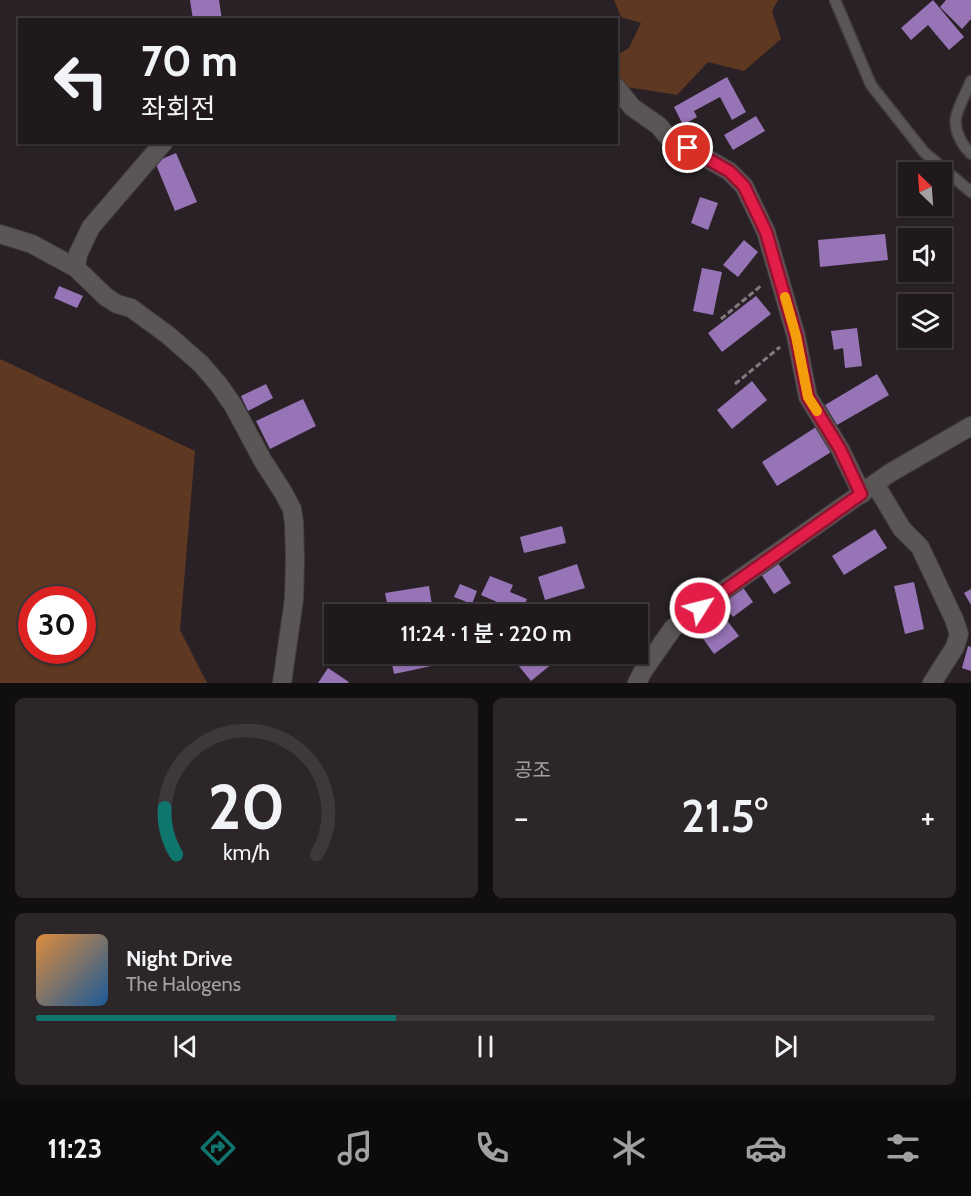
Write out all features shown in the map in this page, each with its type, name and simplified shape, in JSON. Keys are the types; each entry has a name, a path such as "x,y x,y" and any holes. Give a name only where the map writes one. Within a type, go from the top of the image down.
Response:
{"street":[{"path":"618,90 632,107 658,126 668,137 729,171 744,186 766,232 796,336 808,397 868,489 920,547 954,619 959,634 955,647 932,683"},
{"path":"76,268 78,254 91,227 162,144"},
{"path":"0,234 32,244 76,268 106,297 117,304 131,308 168,335 201,364 219,384 233,405 263,461 283,492 293,516 294,599 282,683"},
{"path":"637,683 673,628 890,473 971,426"}],"lane":[{"path":"835,0 871,85 924,152 971,192"},
{"path":"971,81 956,118 958,136 971,153"}],"path":[{"path":"720,319 778,272"},
{"path":"735,384 770,354 796,336"}],"shaded area":[{"path":"614,0 778,0 772,11 781,39 744,71 708,62 677,95 627,87 618,79 618,54 629,48 641,23 621,17"},
{"path":"0,359 195,451 180,630 207,683 0,683"}],"building":[{"path":"190,0 219,0 222,18 193,18"},
{"path":"933,0 964,37 949,50 928,25 911,40 901,28"},
{"path":"946,0 971,0 971,19 962,29 940,7"},
{"path":"727,77 746,112 732,120 720,97 694,111 697,117 683,125 674,107"},
{"path":"756,116 765,131 733,150 724,135"},
{"path":"176,153 197,202 175,211 155,162"},
{"path":"700,197 718,203 708,230 691,223"},
{"path":"885,234 888,260 820,267 818,240"},
{"path":"744,240 758,252 738,277 723,265"},
{"path":"702,268 722,272 713,315 693,311"},
{"path":"59,286 83,296 77,308 54,298"},
{"path":"756,296 771,314 722,352 708,333"},
{"path":"857,328 862,366 845,368 843,348 834,350 831,331"},
{"path":"877,374 889,395 837,425 825,405"},
{"path":"752,381 767,400 732,429 717,410"},
{"path":"266,384 273,398 248,411 241,396"},
{"path":"303,399 316,426 270,449 256,421"},
{"path":"816,427 831,452 777,486 762,462"},
{"path":"562,526 566,543 524,553 520,537"},
{"path":"875,529 887,548 844,575 832,556"},
{"path":"778,563 791,583 774,594 761,574"},
{"path":"577,564 585,588 545,600 538,577"},
{"path":"490,576 513,585 510,592 527,599 525,604 502,604 481,595"},
{"path":"914,582 924,629 905,634 894,586"},
{"path":"460,584 477,591 472,604 454,597"},
{"path":"429,586 432,604 387,604 385,593"},
{"path":"742,586 753,602 733,617 721,601"},
{"path":"971,589 971,605 964,593"},
{"path":"723,615 739,636 714,654 699,633"},
{"path":"968,646 971,647 971,671 962,668"},
{"path":"392,664 441,664 394,674"},
{"path":"519,664 552,664 531,681"},
{"path":"328,668 349,682 318,683"}],"slow traffic":[{"path":"785,297 796,336 808,397 817,411"}],"route":[{"path":"688,148 729,171 744,186 766,232 796,336 808,397 840,449 861,494 700,608"}]}
